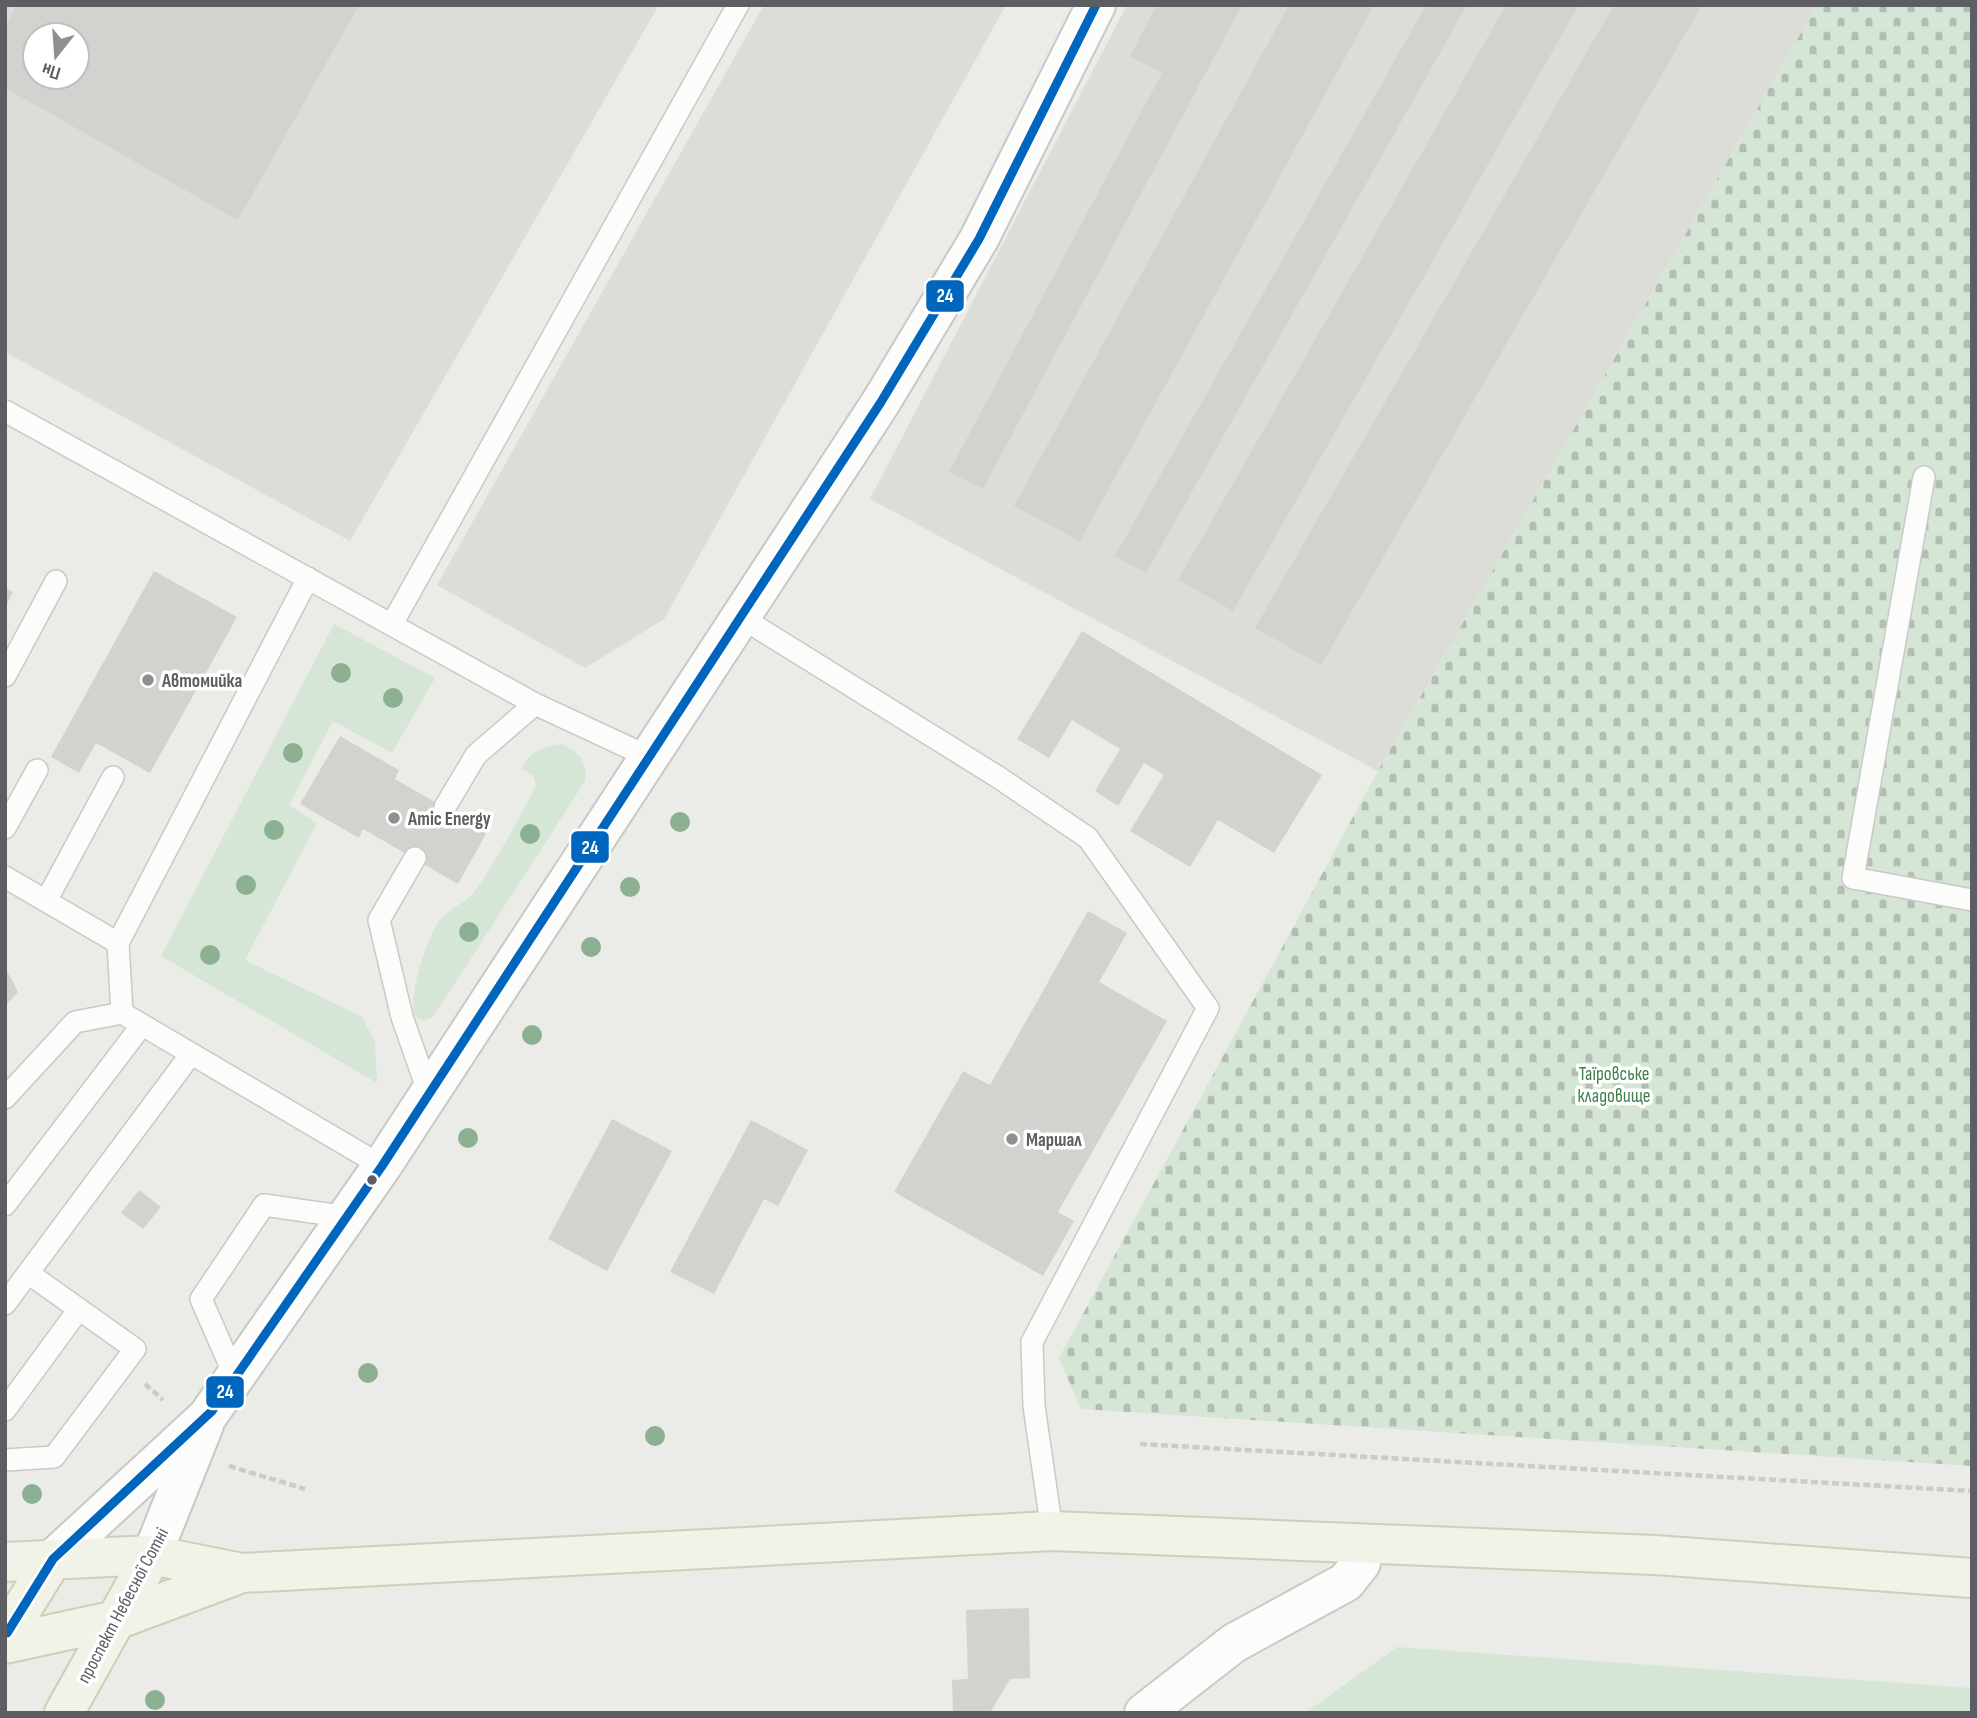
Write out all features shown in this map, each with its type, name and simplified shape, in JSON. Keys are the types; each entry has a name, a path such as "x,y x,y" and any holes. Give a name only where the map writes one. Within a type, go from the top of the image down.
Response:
{"main road":[{"name":"проспект Небесної Сотні","path":"5,1636 53,1559 207,1417 382,1166 428,1091 742,618 881,402 979,239 1096,5"},
{"name":"проспект Небесної Сотні","path":"64,1713 152,1555 207,1417"},
{"path":"5,1562 152,1555 242,1573 1052,1531 1655,1555 1972,1578"},
{"path":"1144,1713 1234,1643 1346,1582 1361,1563 1363,1544"},
{"path":"5,1644 116,1620 242,1573"}],"lane":[{"path":"392,624 738,5"},
{"path":"5,411 535,704 649,757"},
{"path":"1924,477 1853,878 1972,900"},
{"path":"122,1013 118,943 308,578"},
{"path":"5,676 56,581"},
{"path":"742,618 998,777 1088,838 1208,1009 1032,1342 1034,1406 1052,1531"},
{"path":"444,807 476,755 535,704"},
{"path":"5,828 37,770"},
{"path":"46,901 113,778"},
{"path":"415,859 379,920 402,1017 428,1091"},
{"path":"5,877 118,943"},
{"path":"5,1098 75,1022 122,1013 382,1166"},
{"path":"5,1205 142,1025"},
{"path":"5,1304 191,1054"},
{"path":"236,1379 201,1299 264,1205 347,1217"},
{"path":"5,1460 54,1457 135,1349 28,1273"},
{"path":"5,1410 79,1310"}],"path":[{"path":"1140,1444 1972,1491"}],"shaded area":[{"path":"5,5 659,5 350,541 5,352"},
{"path":"764,5 1006,5 664,619 585,668 437,585"},
{"path":"1127,5 1817,5 1378,771 870,499"}],"green space":[{"name":"Таїровське кладовище","path":"1817,5 1972,5 1972,1466 1081,1409 1059,1358 1378,771"},
{"path":"334,624 435,678 392,753 333,721 289,805 317,823 245,960 362,1017 375,1042 377,1083 161,956"},
{"path":"562,744 581,758 585,768 585,781 446,997 431,1018 423,1021 414,1015 414,993 421,964 436,925 476,890 522,812 536,786 533,775 521,769 524,763 538,751"},
{"path":"1397,1647 1972,1688 1972,1713 1305,1713"}],"building":[{"path":"17,5 359,5 238,220 5,88 5,26"},
{"path":"1157,5 1242,5 983,489 949,472 1162,73 1130,56"},
{"path":"1289,5 1374,5 1080,541 1014,506"},
{"path":"1426,5 1467,5 1146,573 1115,556"},
{"path":"1506,5 1579,5 1233,611 1178,580"},
{"path":"1614,5 1702,5 1321,665 1255,628"},
{"name":"Автомийка","path":"154,571 237,617 150,773 96,743 79,773 51,757"},
{"path":"5,588 13,592 5,608"},
{"path":"1082,631 1322,775 1274,853 1218,820 1190,867 1130,831 1164,775 1144,763 1118,806 1095,791 1120,749 1072,720 1049,758 1017,739"},
{"name":"Amic Energy","path":"340,736 399,770 395,779 487,832 458,884 363,829 359,838 300,804"},
{"name":"Маршал","path":"1088,911 1127,933 1099,982 1167,1021 1058,1212 1074,1221 1043,1276 894,1192 963,1071 990,1085"},
{"path":"5,967 18,992 5,1006"},
{"path":"612,1119 672,1151 607,1271 548,1239"},
{"path":"751,1120 808,1150 778,1206 764,1199 714,1294 670,1272"},
{"path":"139,1190 161,1207 143,1229 121,1213"},
{"path":"1029,1608 1030,1678 1010,1679 990,1713 953,1713 952,1680 968,1679 966,1610"}],"transit line":[{"name":"24","path":"7,1633 53,1559 212,1411 382,1166 881,402 979,239 1096,5"}],"place":[{"name":"Автомийка","path":"148,680"},
{"name":"Amic Energy","path":"394,818"},
{"name":"Маршал","path":"1012,1139"}]}
